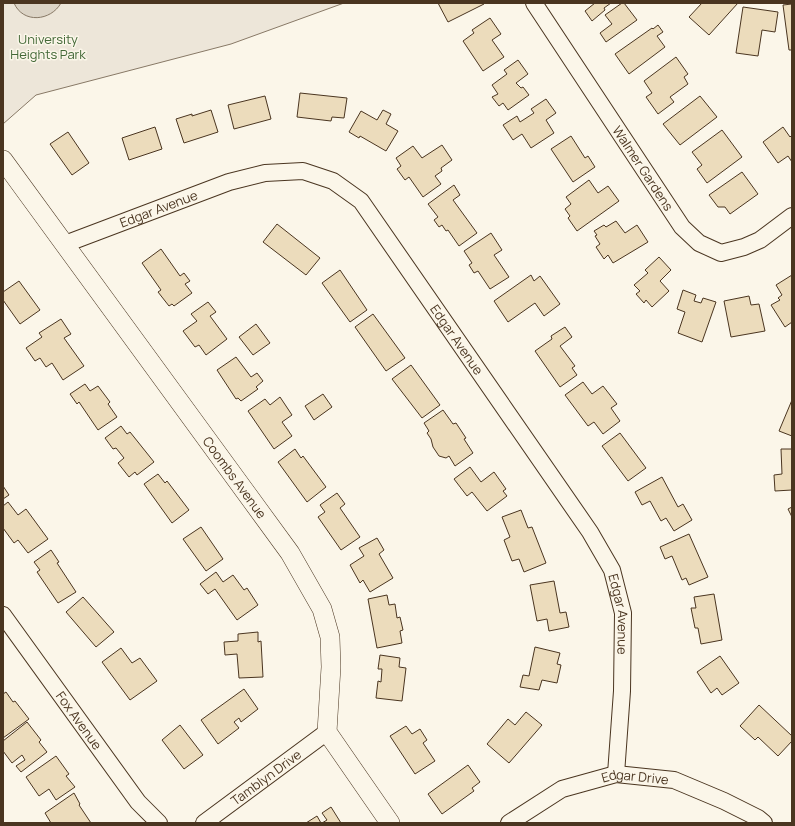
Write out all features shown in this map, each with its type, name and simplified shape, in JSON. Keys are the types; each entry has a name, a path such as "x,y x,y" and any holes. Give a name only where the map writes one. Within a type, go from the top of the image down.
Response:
{"street":[{"name":"Walmer Gardens","path":"534,3 682,227 699,243 721,252 744,247 760,240 792,216"},
{"name":"Coombs Avenue","path":"3,160 290,553 322,609 330,637 331,667 327,732"},
{"name":"Edgar Avenue","path":"65,244 229,182 265,173 303,172 334,181 361,201 590,532 612,570 623,613 622,691 616,774"},
{"name":"Fox Avenue","path":"3,614 138,802 159,823"},
{"name":"Tamblyn Drive","path":"204,823 327,732"},
{"path":"327,732 390,823"},
{"name":"Edgar Drive","path":"508,823 562,789 616,774 674,780 724,801 758,818 764,823"}],"green space":[{"name":"University Heights Park","path":"3,3 344,3 231,44 36,95 3,124"}],"shaded area":[{"path":"14,3 61,3 51,14 37,18 24,14 18,10"}],"building":[{"path":"438,3 483,3 484,4 448,22"},
{"path":"595,3 611,3 592,21 585,11"},
{"path":"624,3 637,20 606,42 600,33 612,24 605,15"},
{"path":"702,3 738,3 709,35 689,17"},
{"path":"792,4 792,50 789,50 783,5"},
{"path":"743,7 778,12 775,32 762,30 758,56 736,53"},
{"path":"490,18 501,34 492,40 504,57 483,71 463,41 474,33 472,30"},
{"path":"658,25 663,32 657,36 665,47 629,74 615,54"},
{"path":"676,57 688,74 684,77 688,84 670,97 674,102 658,114 646,97 652,93 644,81"},
{"path":"518,60 528,74 516,83 521,88 523,87 529,95 508,110 503,103 499,106 492,97 498,94 492,85 507,74 504,70"},
{"path":"300,93 347,98 344,118 332,117 331,121 297,117"},
{"path":"265,96 271,119 234,129 228,105"},
{"path":"700,96 717,117 680,145 663,124"},
{"path":"546,99 556,113 546,120 554,133 531,148 522,134 513,140 503,125 517,116 520,122 534,113 531,109"},
{"path":"211,110 218,132 184,143 176,119"},
{"path":"383,110 391,114 386,124 398,131 386,151 360,136 359,138 349,132 361,111 377,120"},
{"path":"155,127 162,149 129,160 122,138"},
{"path":"783,127 790,137 792,135 792,162 788,156 778,163 763,142"},
{"path":"722,130 742,157 707,183 697,169 702,165 692,152"},
{"path":"68,132 89,163 72,175 50,144"},
{"path":"571,136 585,158 588,156 595,167 573,182 551,149"},
{"path":"442,145 452,160 441,168 442,171 435,176 441,184 423,197 409,177 405,180 397,169 401,166 396,158 413,146 422,158"},
{"path":"742,172 758,194 730,214 725,207 718,207 709,195"},
{"path":"589,180 598,193 608,186 619,201 577,231 568,218 570,216 565,209 571,204 566,197"},
{"path":"454,185 460,195 453,200 477,233 459,246 448,230 446,231 442,225 439,227 434,220 438,217 428,204"},
{"path":"616,221 625,233 637,225 648,242 613,263 608,255 604,259 596,247 600,244 594,231 604,225 606,227"},
{"path":"277,224 320,258 306,275 263,242"},
{"path":"491,233 502,250 494,255 509,277 490,289 478,271 474,273 469,265 472,263 464,251"},
{"path":"161,249 180,276 184,273 190,281 185,284 192,293 174,306 172,304 169,306 158,292 161,290 142,263"},
{"path":"659,257 671,270 660,281 669,291 652,307 646,300 644,303 636,294 640,291 634,285 648,273 645,270"},
{"path":"340,270 367,310 350,322 322,283"},
{"path":"531,275 534,281 540,276 560,304 544,316 535,303 508,322 494,301"},
{"path":"792,275 792,322 785,327 771,305 780,300 778,298 782,295 776,285"},
{"path":"19,281 40,310 20,324 3,300 3,292"},
{"path":"683,290 696,295 694,301 701,303 703,298 716,302 702,342 678,333 685,312 677,309"},
{"path":"749,296 751,305 759,304 765,331 731,337 724,301"},
{"path":"208,302 216,312 210,316 227,339 206,355 199,345 195,347 183,331 197,321 191,314"},
{"path":"373,314 405,358 386,371 355,327"},
{"path":"61,319 71,334 64,338 84,366 63,380 52,363 46,367 40,358 35,361 26,348 42,337 39,333"},
{"path":"256,324 270,343 253,355 239,337"},
{"path":"565,327 572,337 560,346 575,366 572,368 577,375 560,387 535,351 552,339 551,336"},
{"path":"236,357 251,377 257,373 263,381 256,387 258,389 241,401 238,398 236,399 217,370"},
{"path":"411,365 440,405 422,418 392,379"},
{"path":"583,382 592,394 603,386 617,404 611,408 620,421 603,434 594,422 588,426 565,395"},
{"path":"85,384 90,391 98,386 110,402 108,404 117,417 98,430 79,402 77,404 70,394"},
{"path":"323,394 332,407 314,420 305,406"},
{"path":"280,397 292,415 282,422 292,436 274,449 248,411 265,399 270,405"},
{"path":"792,400 792,436 779,431"},
{"path":"443,410 453,424 456,423 466,438 464,439 473,453 455,466 449,456 446,458 439,456 433,447 431,439 427,433 429,431 424,423"},
{"path":"121,426 127,434 130,432 154,462 137,475 135,472 129,477 118,463 124,458 116,448 113,449 105,438"},
{"path":"620,433 646,468 628,481 602,446"},
{"path":"295,449 301,458 303,456 326,487 307,502 278,462"},
{"path":"781,449 792,449 792,490 775,491 774,475 782,474"},
{"path":"470,467 481,482 494,472 506,489 503,491 507,496 487,511 472,492 467,496 454,479"},
{"path":"158,474 165,483 167,481 189,510 172,523 144,484"},
{"path":"662,477 678,507 683,504 692,520 674,531 666,518 661,521 650,501 642,505 635,492"},
{"path":"3,486 9,495 3,499"},
{"path":"337,493 345,504 340,508 360,537 341,550 318,517 325,512 320,505"},
{"path":"8,502 18,515 26,509 48,539 28,553 18,540 14,543 3,528 3,506"},
{"path":"792,507 792,517 788,509"},
{"path":"521,510 528,528 532,527 546,563 524,572 519,559 512,561 504,540 510,537 502,517"},
{"path":"201,527 223,559 206,571 183,539"},
{"path":"689,534 708,577 689,585 686,578 682,580 672,556 665,559 660,547"},
{"path":"377,538 384,550 379,554 393,578 370,592 363,580 360,583 350,565 364,556 359,548"},
{"path":"51,550 59,562 57,563 76,592 58,603 37,572 40,570 34,562"},
{"path":"216,572 223,582 233,575 244,590 247,588 258,605 237,620 215,589 208,594 200,584"},
{"path":"554,581 560,613 566,612 569,627 549,631 547,619 537,621 530,585"},
{"path":"714,594 722,640 701,644 698,628 695,628 691,608 696,608 694,597"},
{"path":"387,595 389,605 395,604 397,618 400,617 403,630 400,631 402,643 377,648 368,599"},
{"path":"83,597 114,632 96,647 66,612"},
{"path":"258,632 258,642 261,641 263,677 239,678 237,654 225,655 224,642 238,641 238,634"},
{"path":"535,647 560,653 557,664 561,665 557,683 542,680 539,690 520,687 523,675 529,676"},
{"path":"121,648 132,663 140,658 157,681 130,700 102,662"},
{"path":"380,655 400,658 399,667 406,668 402,701 376,698 378,681 381,682 382,669 378,669"},
{"path":"720,656 739,683 722,695 717,688 711,693 697,672"},
{"path":"244,689 258,709 241,722 239,718 234,722 239,728 218,744 201,720"},
{"path":"6,692 29,719 3,738 3,694"},
{"path":"759,705 792,736 792,741 778,756 758,737 755,740 740,726"},
{"path":"526,712 542,725 509,763 487,744 508,719 515,725"},
{"path":"27,722 41,740 39,742 47,752 21,772 16,766 25,760 22,755 12,763 3,751 3,741"},
{"path":"180,725 203,755 184,769 162,740"},
{"path":"406,726 412,734 420,729 427,740 423,743 435,761 415,774 390,736"},
{"path":"56,756 69,774 66,776 75,787 56,800 49,789 39,796 26,777"},
{"path":"468,765 480,782 472,788 474,791 442,814 428,794"},
{"path":"74,793 80,804 79,805 91,823 51,823 45,813"},
{"path":"331,807 341,823 322,823 327,820 322,813"},
{"path":"317,816 321,823 306,823"}]}
